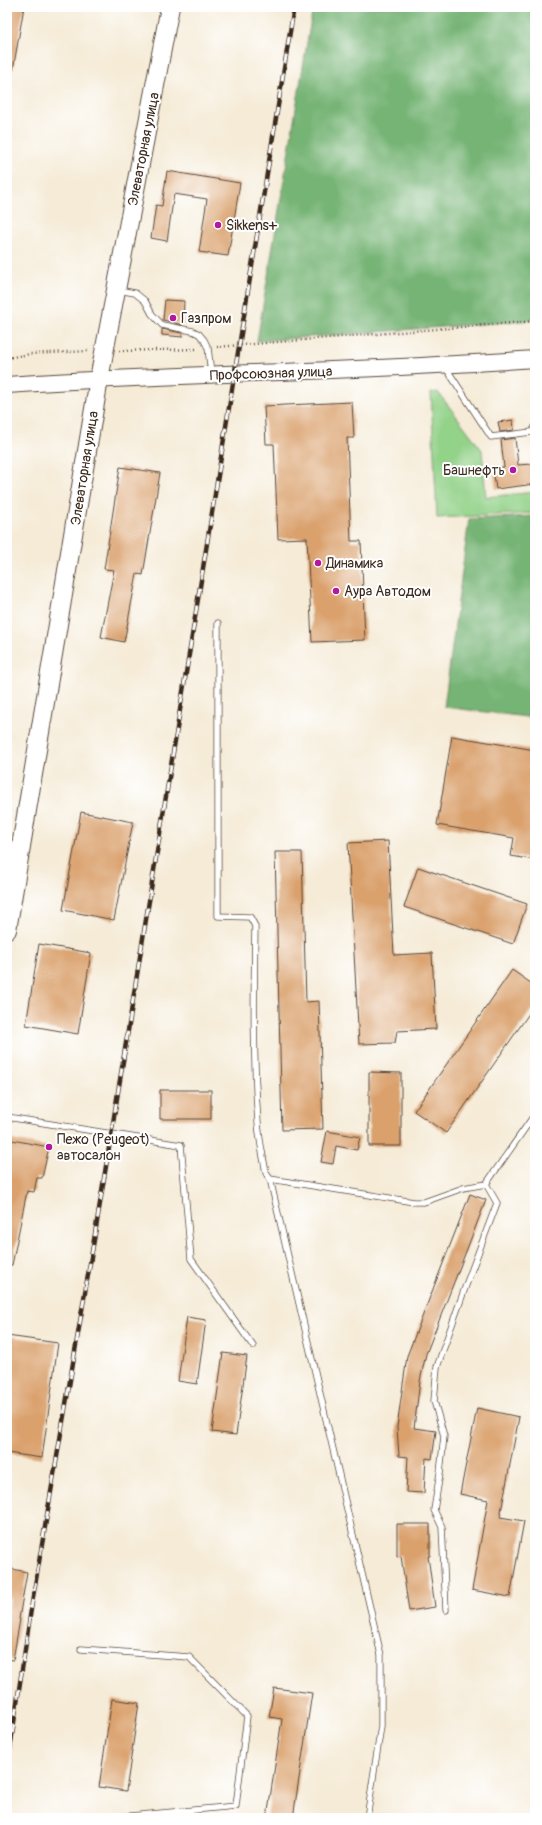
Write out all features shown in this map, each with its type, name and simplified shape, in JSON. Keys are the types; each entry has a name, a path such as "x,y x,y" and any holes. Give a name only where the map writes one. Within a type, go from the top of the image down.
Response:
{"main road":[{"name":"Элеваторная улица","path":"7,930 99,379 170,7"},
{"name":"Профсоюзная улица","path":"7,385 99,379 444,366 535,359"}],"lane":[{"path":"115,290 135,294 145,301 152,314 162,325 193,331 204,340 208,348 211,375"},
{"path":"444,366 491,437 532,432 535,426"},
{"path":"218,624 218,916 250,917 255,926 253,1022 258,1124 266,1173 270,1179 382,1654 381,1726 367,1818"},
{"path":"270,1179 414,1202 424,1202 463,1188 486,1184 535,1114"},
{"path":"7,1117 181,1145 191,1259 253,1346"},
{"path":"446,1610 442,1527 434,1510 444,1436 434,1401 438,1367 466,1285 497,1203 486,1184"},
{"path":"81,1649 189,1657 247,1716 236,1806 109,1818"}],"path":[{"path":"7,358 30,354 208,348 535,322"}],"green space":[{"path":"313,7 535,7 535,320 257,341"},
{"path":"438,392 482,450 486,497 535,492 535,513 437,518 431,393"},
{"path":"535,516 535,718 444,707 469,519"}],"building":[{"path":"7,7 24,7 13,70 7,70"},
{"name":"Sikkens+","path":"167,171 240,183 228,256 199,252 207,199 174,194 167,241 151,238 156,205 162,206"},
{"name":"Газпром","path":"165,300 184,301 183,325 163,320"},
{"path":"162,329 182,333 182,337 162,335"},
{"path":"352,402 354,438 347,438 351,541 361,541 365,640 312,642 307,538 278,539 274,444 266,444 264,406"},
{"path":"513,420 514,430 500,432 498,422"},
{"path":"515,438 518,465 532,464 535,484 496,489 493,468 504,467 501,440"},
{"path":"120,467 160,473 143,575 137,574 124,642 101,637 114,570 104,569"},
{"path":"452,736 535,750 535,860 511,856 514,838 437,825"},
{"path":"81,812 133,822 114,920 63,910"},
{"path":"388,841 394,955 432,953 436,1029 397,1031 395,1043 359,1044 348,843"},
{"path":"275,852 302,852 306,1002 319,1001 323,1129 282,1130"},
{"path":"418,867 527,904 513,944 404,907"},
{"path":"39,944 91,953 78,1034 26,1025"},
{"path":"512,970 535,986 535,1005 446,1133 414,1111"},
{"path":"369,1072 401,1073 401,1146 369,1146"},
{"path":"160,1090 211,1090 211,1119 160,1119"},
{"path":"327,1131 360,1137 357,1150 336,1146 333,1164 321,1162"},
{"path":"7,1139 49,1147 42,1178 37,1178 34,1192 27,1191 12,1265 7,1265"},
{"path":"470,1194 486,1200 426,1354 420,1381 414,1428 436,1431 432,1459 426,1458 424,1493 406,1492 408,1457 399,1456 397,1427 407,1356"},
{"path":"187,1317 206,1320 197,1384 178,1381"},
{"path":"7,1336 58,1343 42,1458 7,1453"},
{"path":"223,1353 247,1356 236,1435 212,1432"},
{"path":"477,1408 519,1417 500,1517 524,1521 510,1597 472,1590 488,1500 460,1494"},
{"path":"397,1524 430,1524 430,1556 428,1556 435,1607 409,1611 401,1556 397,1557"},
{"path":"7,1568 27,1572 13,1660 7,1659 7,1618 10,1597 7,1597"},
{"path":"274,1688 312,1693 293,1818 267,1818 282,1719 269,1717"},
{"path":"112,1699 139,1703 126,1791 99,1787"}],"railway":[{"path":"7,1769 32,1603 95,1234 294,7"}],"place":[{"name":"Sikkens+","path":"218,225"},
{"name":"Газпром","path":"173,318"},
{"name":"Башнефть","path":"513,470"},
{"name":"Динамика","path":"318,563"},
{"name":"Аура Автодом","path":"336,591"},
{"name":"Пежо (Peugeot) автосалон","path":"49,1147"}]}
